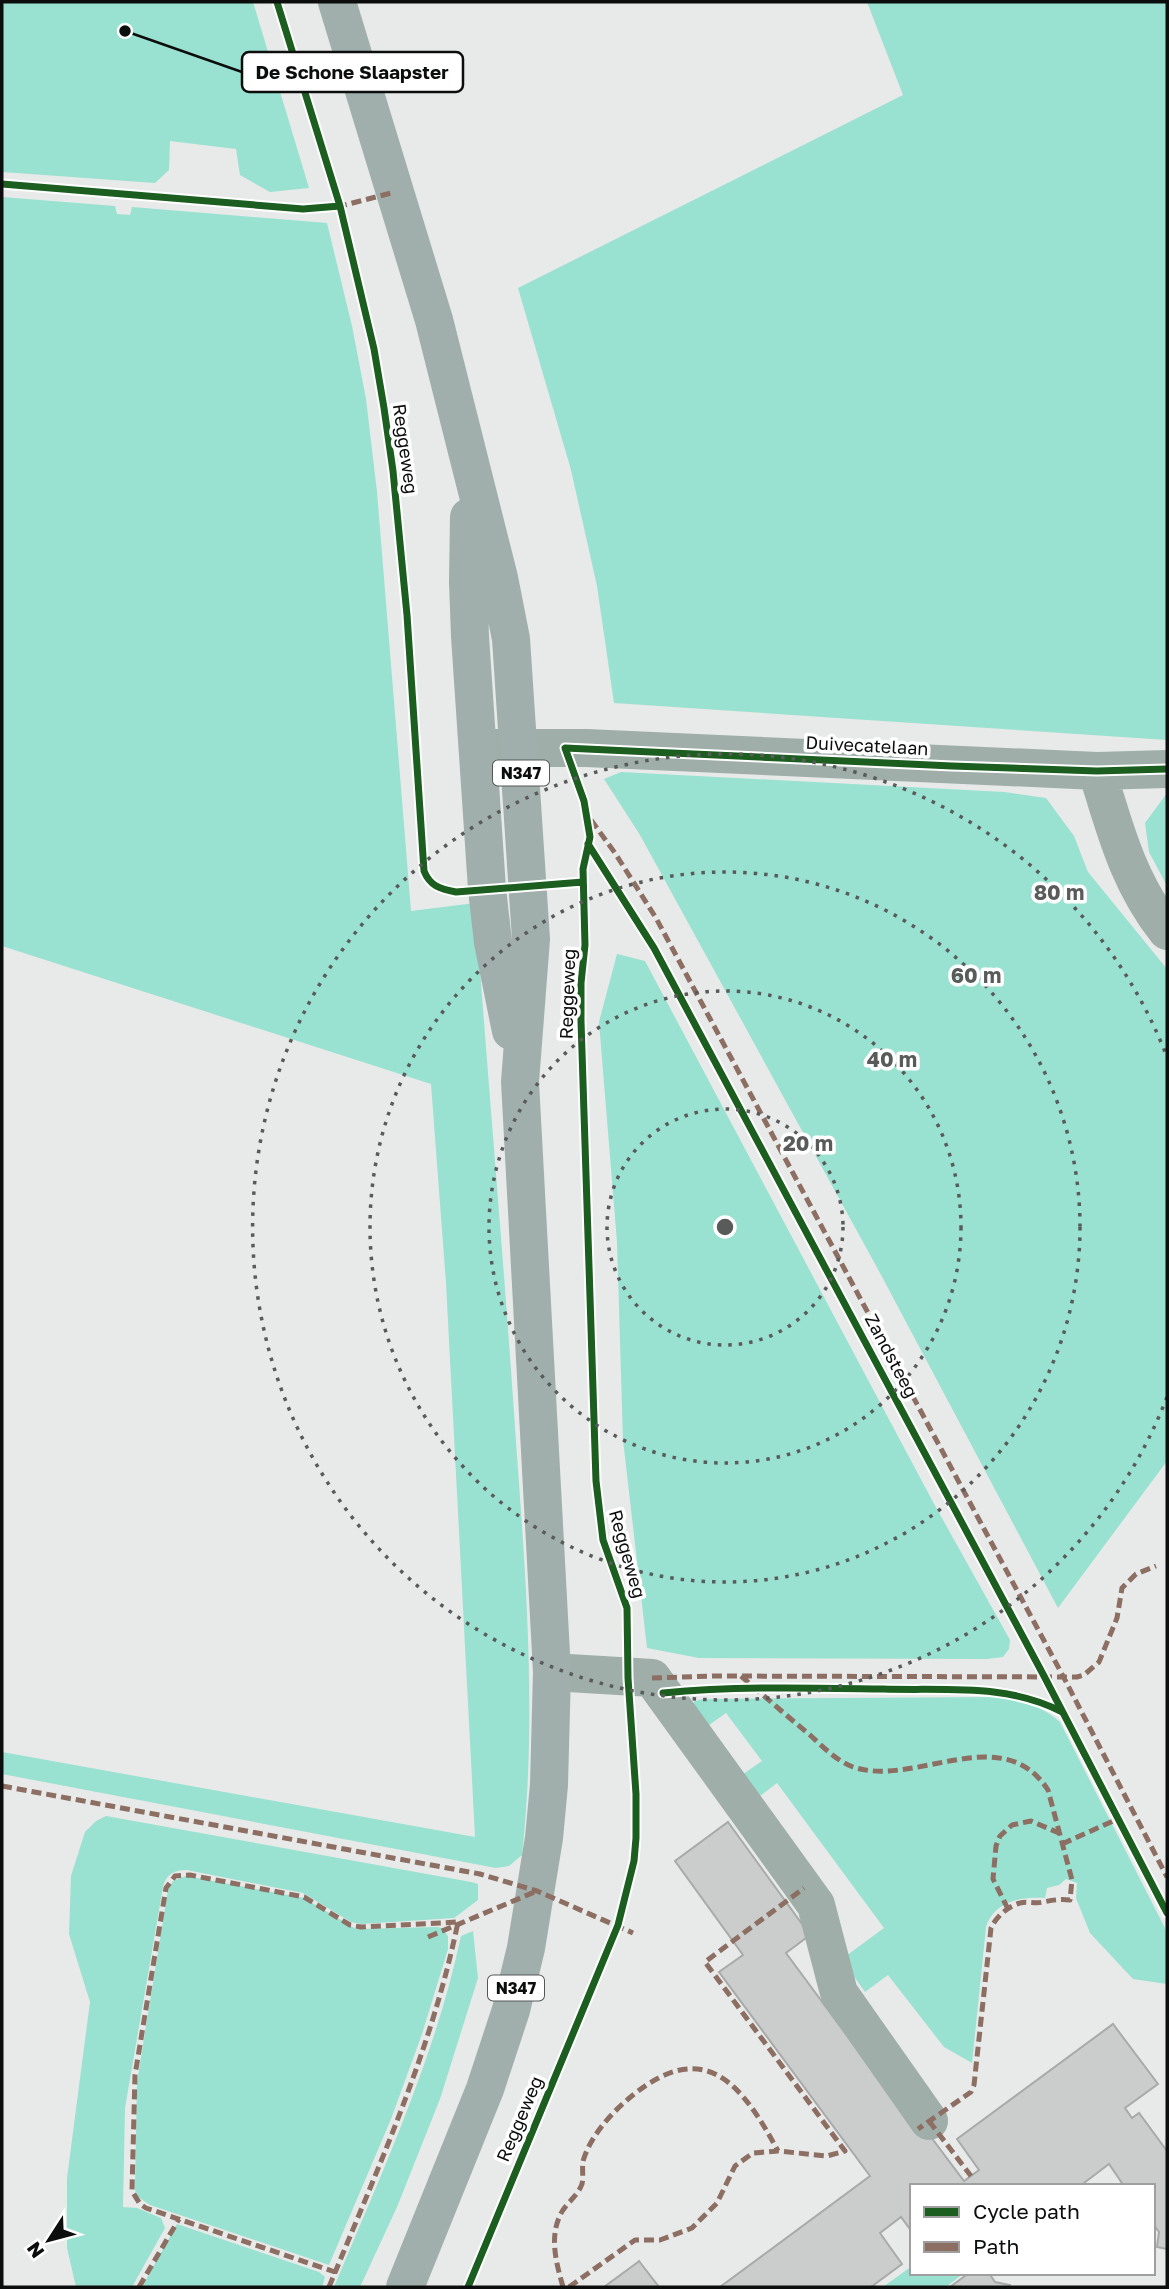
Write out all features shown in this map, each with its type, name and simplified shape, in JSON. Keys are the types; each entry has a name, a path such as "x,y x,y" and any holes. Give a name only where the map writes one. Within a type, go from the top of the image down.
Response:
{"main road":[{"name":"N347","path":"337,2 434,320 499,578 511,639 531,939 520,1082 552,1672 549,1785 544,1838 526,1948 510,2010 485,2089 405,2287"},
{"name":"N347","path":"470,469 468,582 487,889 493,942 520,1082"}],"street":[{"name":"Duivecatelaan","path":"479,748 519,747 1097,771 1167,769"},
{"path":"1097,771 1133,880 1167,931"},
{"path":"552,1672 652,1678 816,1905 839,1993 929,2121"}],"green space":[{"path":"2,2 253,2 309,188 270,192 240,175 236,149 170,141 169,170 155,183 2,172"},
{"path":"867,2 1167,2 1167,740 614,703 597,586 571,470 518,288 903,95"},
{"path":"2,197 115,206 117,214 130,215 132,207 327,223 352,326 366,399 377,492 411,911 475,903 511,1375 528,1648 529,1752 522,1855 509,1866 496,1868 2,1774 2,1752 475,1837 446,1283 431,1084 2,946"},
{"path":"621,772 1004,792 1046,798 1074,836 1088,872 1167,969 1167,1461 1058,1608 880,1273 640,835 604,779"},
{"path":"1167,793 1167,886 1149,852 1145,823"},
{"path":"617,954 645,961 933,1502 1010,1640 1009,1649 1003,1657 699,1658 647,1648 623,1440 617,1242 599,1022"},
{"path":"1003,1697 1040,1708 1060,1722 1167,1932 1167,1984 1133,1979 1090,1933 1076,1898 1077,1883 1066,1879 1059,1885 1047,1888 1045,1898 1010,1902 990,1918 986,1927 972,2063 944,2047 888,1975 865,1992 851,1972 846,1956 884,1928 777,1783 755,1800 739,1777 762,1761 726,1713 702,1730 692,1704 703,1699"},
{"path":"106,1816 471,1882 478,1884 478,1900 454,1918 361,1924 351,1922 303,1893 187,1870 168,1876 163,1887 125,2108 123,2207 137,2208 161,2218 165,2228 132,2287 76,2287 67,2248 67,2178 90,2002 69,1934 71,1876 85,1832"},
{"path":"186,1876 304,1898 356,1929 437,1927 442,1928 448,1936 448,1949 422,2034 391,2119 329,2265 150,2205 138,2197 135,2190 137,2082 168,1890 173,1881"},
{"path":"473,1931 478,1978 440,2099 397,2207 360,2287 334,2287 422,2070 437,2026 461,1936"},
{"path":"177,2224 319,2272 325,2277 322,2287 142,2287"},
{"path":"910,2267 910,2275 961,2275 946,2287 883,2287"}],"building":[{"path":"728,1822 810,1935 786,1953 922,2137 928,2133 964,2181 979,2170 957,2139 1113,2024 1158,2084 1125,2108 1132,2118 1139,2113 1167,2151 1167,2249 1157,2247 1159,2232 1155,2227 1155,2184 1123,2184 1109,2164 1083,2184 910,2184 910,2229 901,2217 880,2233 902,2264 871,2287 720,2287 870,2176 719,1972 743,1955 675,1861"},
{"path":"638,2262 659,2287 604,2287"},
{"path":"966,2275 990,2275 995,2282 1010,2285 1010,2287 950,2287"}],"marked path":[{"path":"337,207 395,192"},
{"path":"591,820 656,918 1063,1676 1167,1877"},
{"path":"652,1678 1077,1677 1084,1675 1099,1662 1117,1618 1122,1588 1136,1574 1156,1566"},
{"path":"741,1676 830,1753 853,1767 877,1771 982,1757 1007,1759 1029,1769 1048,1790 1072,1880 1070,1900 1016,1904 1007,1909 993,1924 974,2085 971,2092 918,2129"},
{"path":"2,1786 480,1874 537,1891 633,1933"},
{"path":"1062,1844 1122,1817"},
{"path":"1008,1909 993,1879 996,1846 1000,1836 1012,1825 1031,1821 1059,1833"},
{"path":"329,2287 384,2153 419,2062 434,2016 458,1922 361,1927 350,1925 304,1897 190,1875 175,1876 166,1888 135,2075 132,2191 146,2208 335,2272"},
{"path":"569,2287 635,2240 660,2240 692,2228 717,2203 735,2166 753,2153 778,2151 827,2156 845,2151 705,1962 804,1888"},
{"path":"428,1937 537,1891"},
{"path":"563,2287 556,2258 556,2229 563,2210 582,2184 583,2161 588,2149 618,2108 659,2078 682,2070 702,2070 720,2076 736,2089 751,2107 778,2151"},
{"path":"929,2121 971,2176"},
{"path":"139,2287 179,2219"}],"cycle path":[{"name":"Reggeweg","path":"277,2 340,206 374,349 384,408 407,615 424,871 436,886 456,892 583,882"},
{"path":"2,184 303,209 340,206"},
{"name":"Reggeweg","path":"468,2287 618,1925 634,1861 636,1838 627,1608 603,1540 596,1481 581,1021 585,945 583,869 590,837 584,801 565,748 952,766 1097,771 1167,769"},
{"name":"Zandsteeg","path":"588,844 654,948 1044,1676 1167,1913"},
{"path":"663,1693 773,1688 974,1690 1019,1696 1062,1712"}],"place":[{"name":"De Schone Slaapster","path":"125,31"}]}
